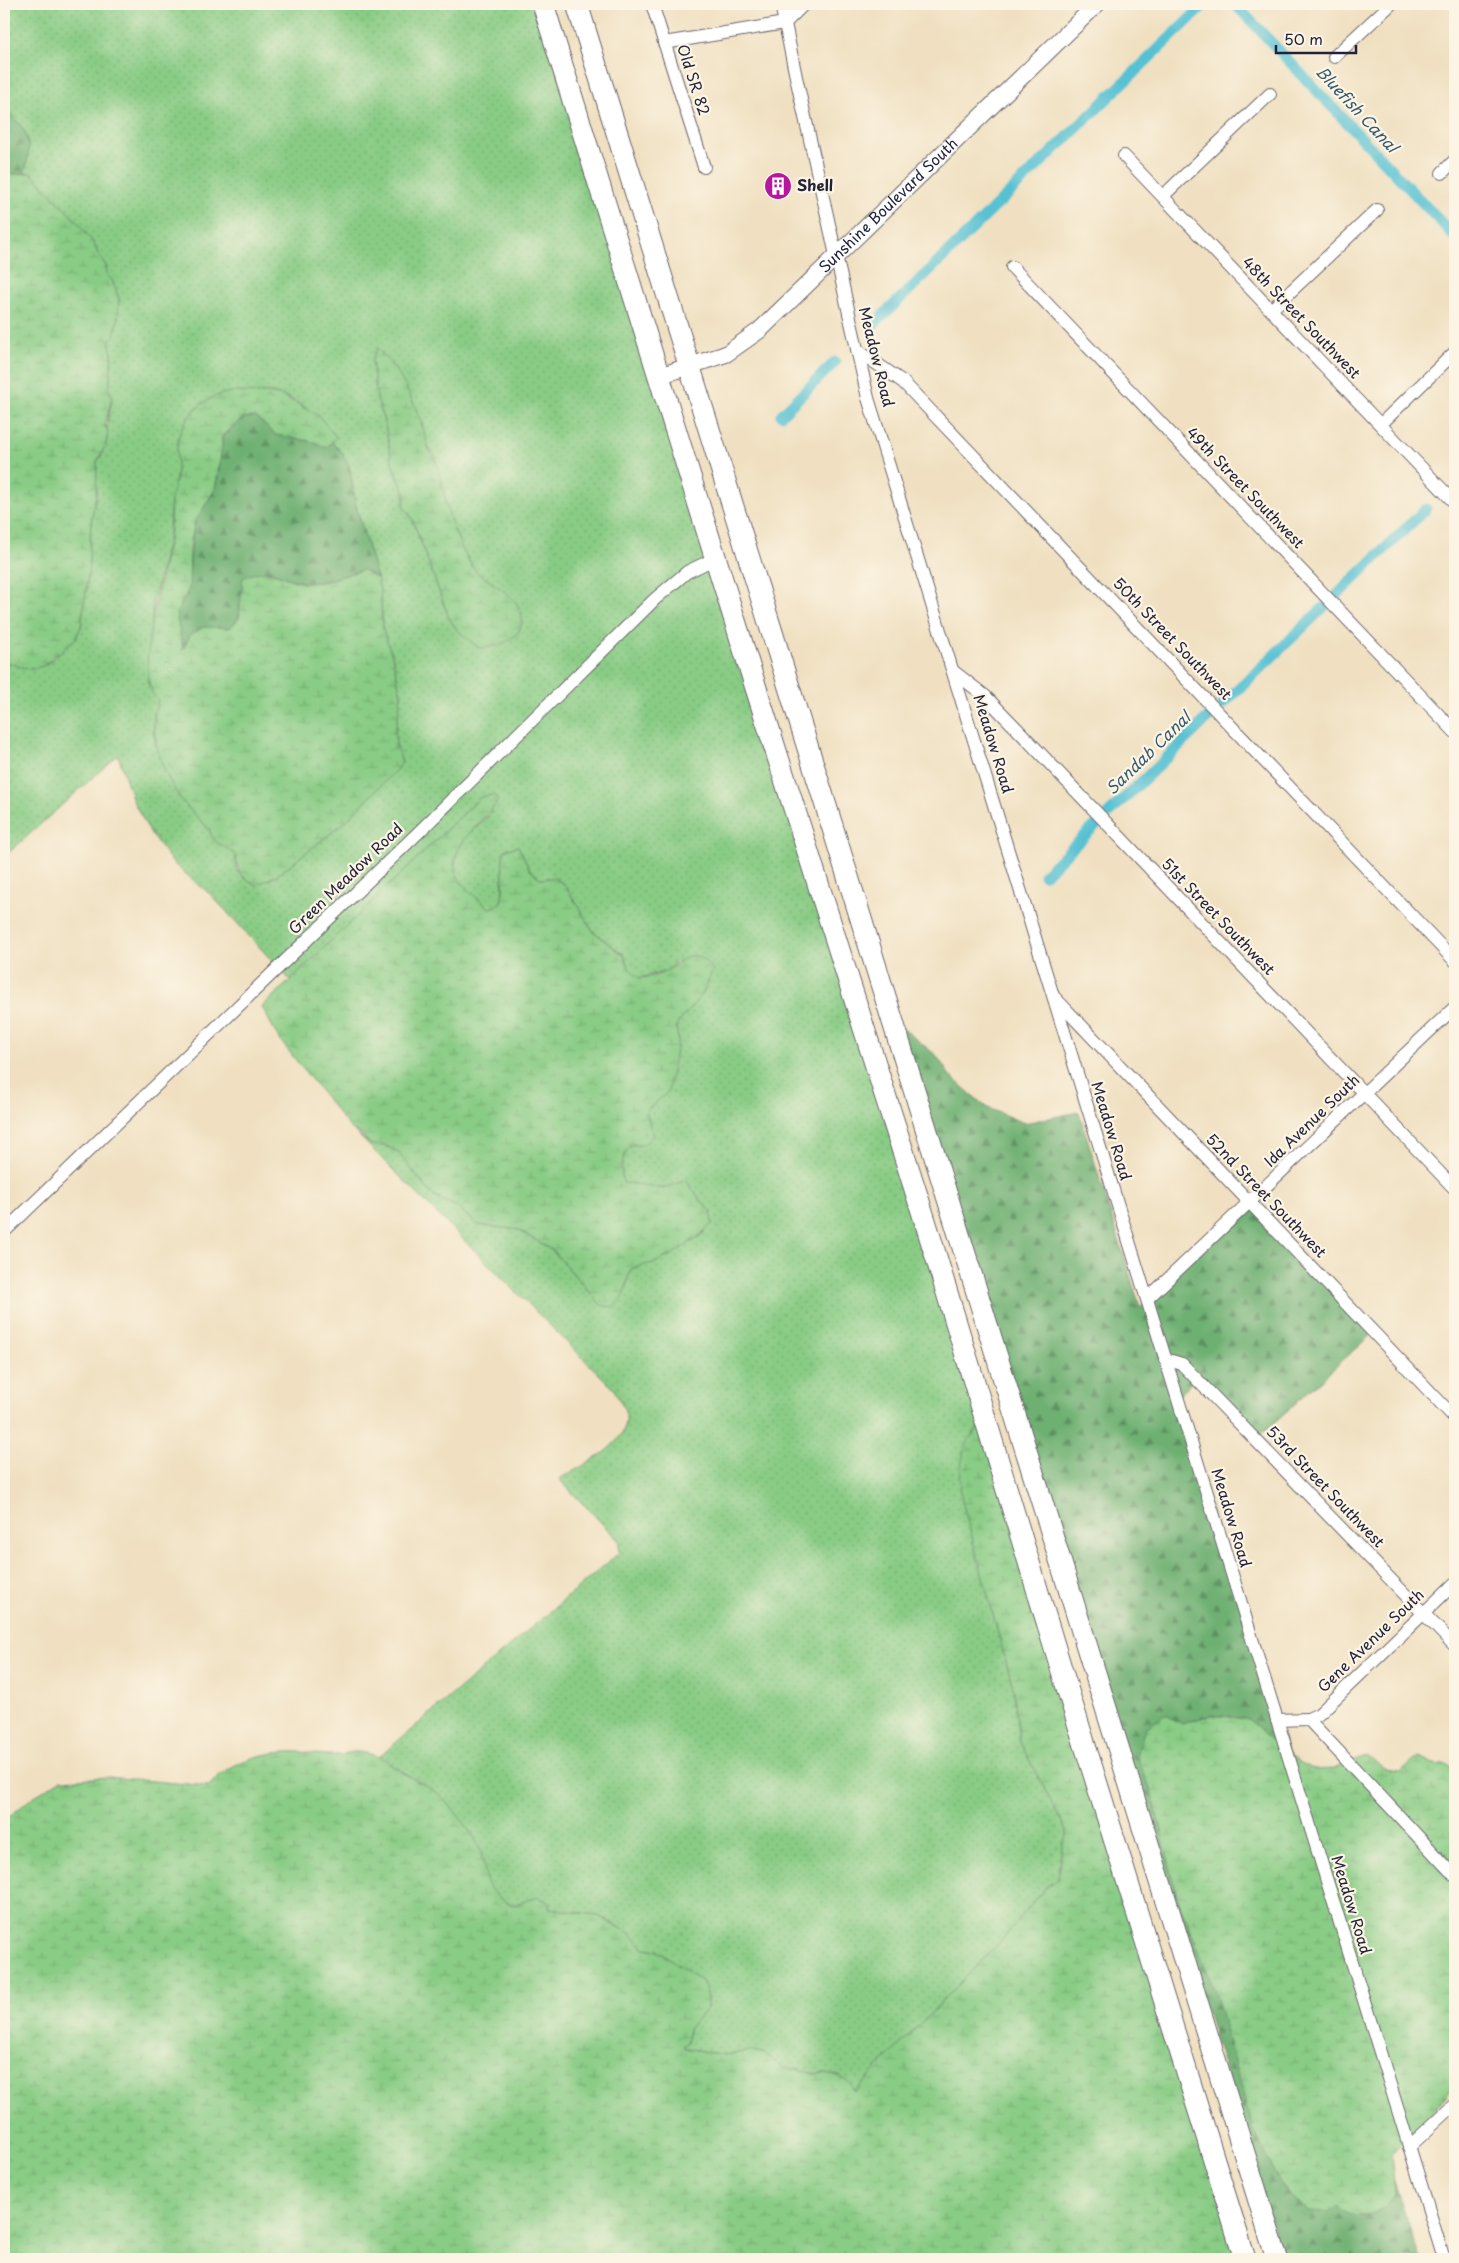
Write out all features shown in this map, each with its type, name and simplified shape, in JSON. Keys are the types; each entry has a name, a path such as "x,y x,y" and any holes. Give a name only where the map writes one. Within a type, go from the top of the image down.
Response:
{"highway":[{"path":"543,4 927,1227 1107,1817 1245,2259"},
{"path":"577,4 691,365 1277,2259"},
{"path":"1107,1817 1138,1807"}],"street":[{"name":"Old SR 82","path":"652,4 704,167"},
{"name":"Meadow Road","path":"781,4 835,256 868,398 1444,2259"},
{"path":"664,43 785,23 804,4"},
{"name":"Sunshine Boulevard South","path":"659,376 726,354 749,339 1097,4"},
{"path":"1334,57 1391,4"},
{"path":"1163,196 1270,94"},
{"name":"48th Street Southwest","path":"1124,156 1455,503"},
{"path":"1442,173 1455,160"},
{"path":"1271,310 1377,210"},
{"name":"49th Street Southwest","path":"1012,267 1455,732"},
{"name":"50th Street Southwest","path":"857,350 903,382 1455,961"},
{"path":"1381,424 1455,352"},
{"name":"Green Meadow Road","path":"4,1232 422,829 655,599 686,572 716,558"},
{"name":"51st Street Southwest","path":"953,671 985,696 1018,730 1455,1189"},
{"name":"52nd Street Southwest","path":"1053,996 1455,1418"},
{"name":"Ida Avenue South","path":"1147,1299 1455,1007"},
{"name":"53rd Street Southwest","path":"1165,1359 1182,1364 1188,1369 1455,1646"},
{"name":"Gene Avenue South","path":"1308,1719 1319,1714 1455,1583"},
{"path":"1276,1720 1308,1719 1455,1876"},
{"path":"1409,2146 1455,2104"}],"green space":[{"path":"4,4 537,4 981,1426 972,1434 985,1585 1014,1691 1019,1740 1067,1832 1060,1858 1058,1880 1047,1886 1001,1941 855,2092 826,2073 813,2074 800,2069 786,2069 751,2051 724,2055 685,2048 683,2046 687,2042 688,2029 707,2008 703,1982 658,1951 645,1949 631,1934 596,1915 548,1908 550,1903 539,1897 513,1905 500,1899 490,1890 485,1878 481,1852 450,1806 441,1796 379,1757 619,1553 619,1541 559,1479 602,1454 612,1445 620,1436 625,1425 626,1414 614,1389 354,1131 371,1145 386,1146 398,1152 433,1196 457,1207 479,1225 519,1230 553,1251 601,1305 624,1296 630,1270 641,1264 655,1263 703,1234 711,1211 701,1201 686,1180 666,1187 650,1187 622,1183 621,1172 623,1157 626,1151 636,1143 653,1136 646,1111 662,1097 667,1086 676,1046 676,1026 709,982 677,961 667,971 639,978 629,968 624,955 593,931 565,885 554,878 541,879 530,870 518,846 505,850 501,902 490,909 471,893 457,877 456,857 465,838 489,814 494,795 481,797 291,981 211,895 173,863 151,834 133,801 118,755 5,856 4,662 16,665 43,666 55,658 81,627 88,575 91,522 96,495 97,461 101,457 112,398 109,390 112,354 109,340 114,335 118,319 119,298 112,280 107,275 106,266 81,226 31,173 24,173 28,153 26,137 18,122 4,108","holes":["376,386 408,395 421,419 427,445 435,457 446,510 461,547 475,571 509,595 520,630 504,643 457,630 449,618 412,518 404,507 405,493 393,466 385,424 377,399","231,392 270,393 289,398 315,415 335,437 332,442 342,453 349,465 356,506 380,590 383,630 392,655 401,695 395,734 396,747 401,760 345,822 269,880 245,879 236,869 236,856 212,837 208,828 173,785 164,769 158,752 154,735 154,718 158,700 148,683 153,602 169,537 170,511 177,472 180,433 195,409"]},
{"path":"4,108 19,123 27,136 28,152 24,173 4,175"},
{"path":"31,173 81,226 94,244 106,266 107,275 112,280 119,298 118,319 114,336 109,341 112,354 109,390 112,397 105,425 108,432 106,445 97,461 96,495 91,522 88,575 81,627 75,639 43,666 29,669 4,662 4,175"},
{"path":"377,348 386,357 402,380 414,405 428,447 438,467 453,528 469,562 477,572 512,598 521,612 521,627 518,633 513,638 500,644 479,648 457,630 449,618 412,518 404,507 405,493 393,466 385,424 377,399 372,360"},
{"path":"231,392 270,393 283,396 319,416 336,437 327,448 315,442 276,435 256,417 243,418 222,436 222,449 215,489 194,524 190,550 189,589 176,613 183,650 191,634 204,627 230,628 239,618 243,578 262,572 277,574 300,582 317,583 363,570 377,578 380,590 383,630 392,655 401,695 395,734 396,747 402,762 396,770 345,822 280,873 257,885 241,874 237,867 236,856 214,840 208,828 186,806 173,788 162,764 155,738 155,712 158,700 151,688 148,670 148,648 156,597 169,538 171,500 177,474 177,451 180,433 189,417 200,405 215,397"},
{"path":"243,417 256,417 276,435 315,442 327,447 332,442 342,453 349,465 356,506 377,578 363,570 325,581 307,582 296,581 269,571 240,605 239,618 230,628 217,627 186,646 183,651 176,613 186,592 194,527 216,484 222,449 222,436"},
{"path":"494,795 498,801 465,839 455,860 455,871 461,882 490,909 501,902 503,895 503,857 505,850 518,846 530,870 541,879 554,878 565,885 593,931 624,956 629,968 639,978 660,974 689,956 694,955 705,961 713,969 703,993 676,1026 678,1039 668,1092 646,1111 653,1136 643,1145 630,1145 623,1159 622,1168 623,1183 648,1185 661,1189 686,1180 701,1201 711,1211 712,1224 678,1251 656,1262 630,1270 624,1296 614,1307 601,1305 553,1251 519,1230 479,1225 457,1207 433,1196 398,1152 386,1146 371,1145 362,1135 350,1128 279,1039 262,1007 481,797"},
{"path":"901,1027 937,1056 950,1076 986,1107 1024,1123 1079,1112 1140,1307 1252,1205 1374,1332 1257,1438 1196,1378 1175,1400 1288,1754 1248,1719 1211,1715 1182,1724 1137,1756 1152,1794 1177,1896 1215,1991 1337,2205 1363,2217 1379,2209 1395,2194 1393,2179 1421,2259 1283,2259"},
{"path":"981,1426 1239,2259 4,2259 4,1821 33,1797 61,1780 109,1777 209,1786 229,1768 255,1757 269,1754 297,1752 340,1755 357,1752 380,1757 436,1792 449,1805 476,1841 481,1852 488,1885 501,1899 513,1905 538,1897 550,1903 549,1908 596,1915 631,1934 645,1949 658,1951 703,1982 707,1995 707,2008 688,2029 687,2043 683,2046 684,2048 724,2055 751,2051 764,2054 786,2069 800,2069 813,2074 826,2073 839,2076 850,2083 855,2091 1001,1941 1047,1886 1058,1879 1060,1858 1067,1832 1019,1740 1014,1691 961,1497 962,1458 968,1441"},
{"path":"1166,1715 1182,1724 1211,1715 1248,1719 1300,1763 1314,1770 1334,1769 1366,1756 1387,1770 1400,1772 1419,1757 1438,1765 1444,1763 1455,1771 1455,1971 1452,1972 1455,1978 1455,2083 1446,2097 1391,2155 1395,2194 1385,2208 1377,2212 1358,2216 1347,2213 1337,2205 1329,2212 1308,2211 1286,2193 1252,2128 1215,1991 1177,1896 1152,1794 1137,1756 1145,1728"}],"waterway":[{"path":"873,325 1205,4"},
{"name":"Bluefish Canal","path":"1235,4 1455,237"},
{"path":"781,415 835,362"},
{"name":"Sandab Canal","path":"1337,595 1426,509"},
{"name":"Sandab Canal","path":"1223,704 1324,607"},
{"name":"Sandab Canal","path":"1109,813 1210,716"},
{"name":"Sandab Canal","path":"1044,875 1096,825"}],"place":[{"name":"Shell","path":"778,186"}]}
